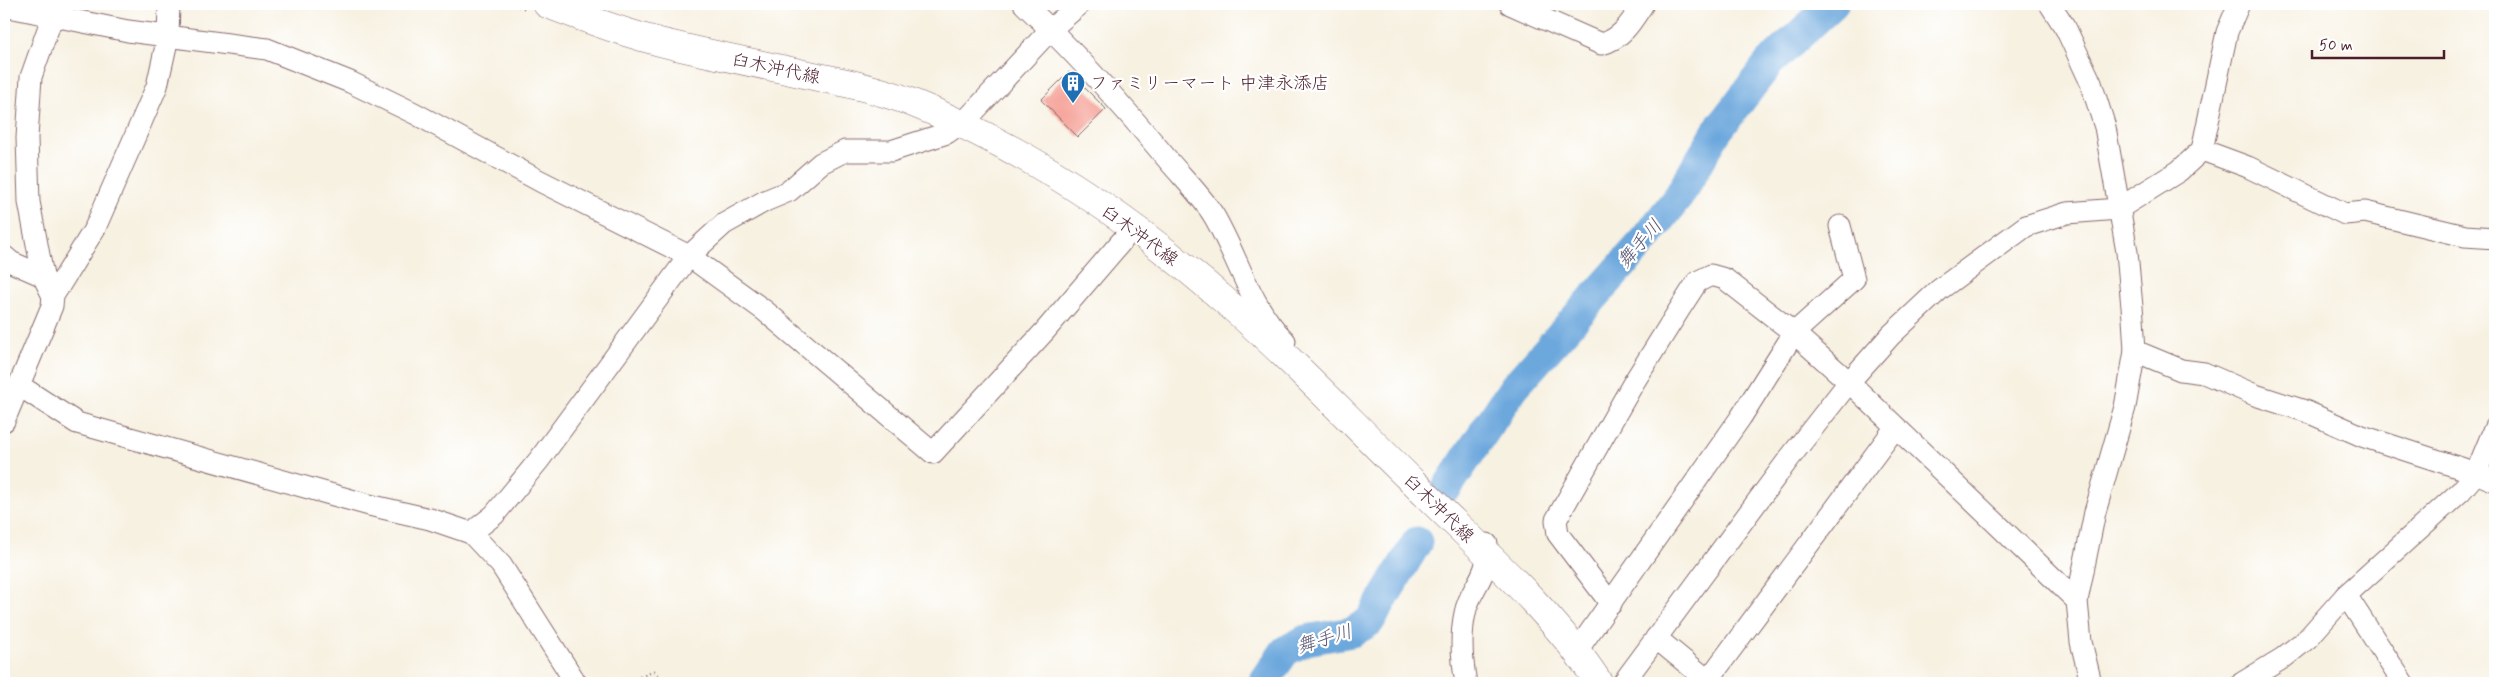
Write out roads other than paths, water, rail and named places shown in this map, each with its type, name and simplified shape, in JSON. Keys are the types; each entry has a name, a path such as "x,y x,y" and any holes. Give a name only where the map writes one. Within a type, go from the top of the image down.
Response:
{"main road":[{"name":"臼木沖代線","path":"547,4 600,24 672,46 883,92 960,123 1035,163 1133,228 1216,293 1267,338 1489,556 1576,652 1599,683"}],"street":[{"path":"52,296 94,228 157,86 168,37 169,4"},
{"path":"1024,4 1051,29 1130,114 1213,215 1254,299 1279,335 1487,541 1489,556 1485,572 1465,612 1462,664 1466,683"},
{"path":"471,533 494,515 539,460 689,256 724,224 765,201 789,191 821,163 845,151 891,150 946,133 968,118 1051,29 1080,4"},
{"path":"1510,4 1601,44 1613,41 1630,24 1643,4"},
{"path":"2050,4 2066,28 2097,101 2105,127 2126,252 2135,351 2125,407 2095,512 2077,601 2081,642 2091,683"},
{"path":"1623,683 1849,382 1891,335 1939,290 2026,226 2067,213 2118,209 2179,171 2202,150 2227,32 2239,4"},
{"path":"4,6 128,32 192,38 267,49 350,82 414,113 540,181 689,256 765,311 934,453 1044,332 1133,228"},
{"path":"4,421 52,306 52,296 43,276 29,202 28,138 31,77 53,15"},
{"path":"2202,150 2248,167 2345,214 2366,212 2465,236 2495,238"},
{"path":"1576,652 1741,417 1794,333 1854,279 1840,226"},
{"path":"4,256 10,262 43,276"},
{"path":"1611,604 1558,534 1556,520 1634,382 1697,282 1711,275 1725,279 1794,333 1849,382 2077,601"},
{"path":"2135,351 2181,370 2204,374 2255,395 2305,411 2362,436 2495,481"},
{"path":"20,386 77,423 369,506 430,519 471,533 501,565 576,683"},
{"path":"2242,683 2283,658 2308,638 2346,595 2461,490 2476,473 2495,427"},
{"path":"1656,638 1709,682 1895,428"},
{"path":"2346,595 2403,683"}],"waterway":[{"name":"舞手川","path":"1448,486 1514,387 1643,242 1679,196 1717,131 1769,63 1833,4"},
{"name":"舞手川","path":"1263,683 1285,651 1306,640 1352,632 1369,622 1417,542"}],"place":[{"name":"ファミリーマート 中津永添店","path":"1073,104"}]}
